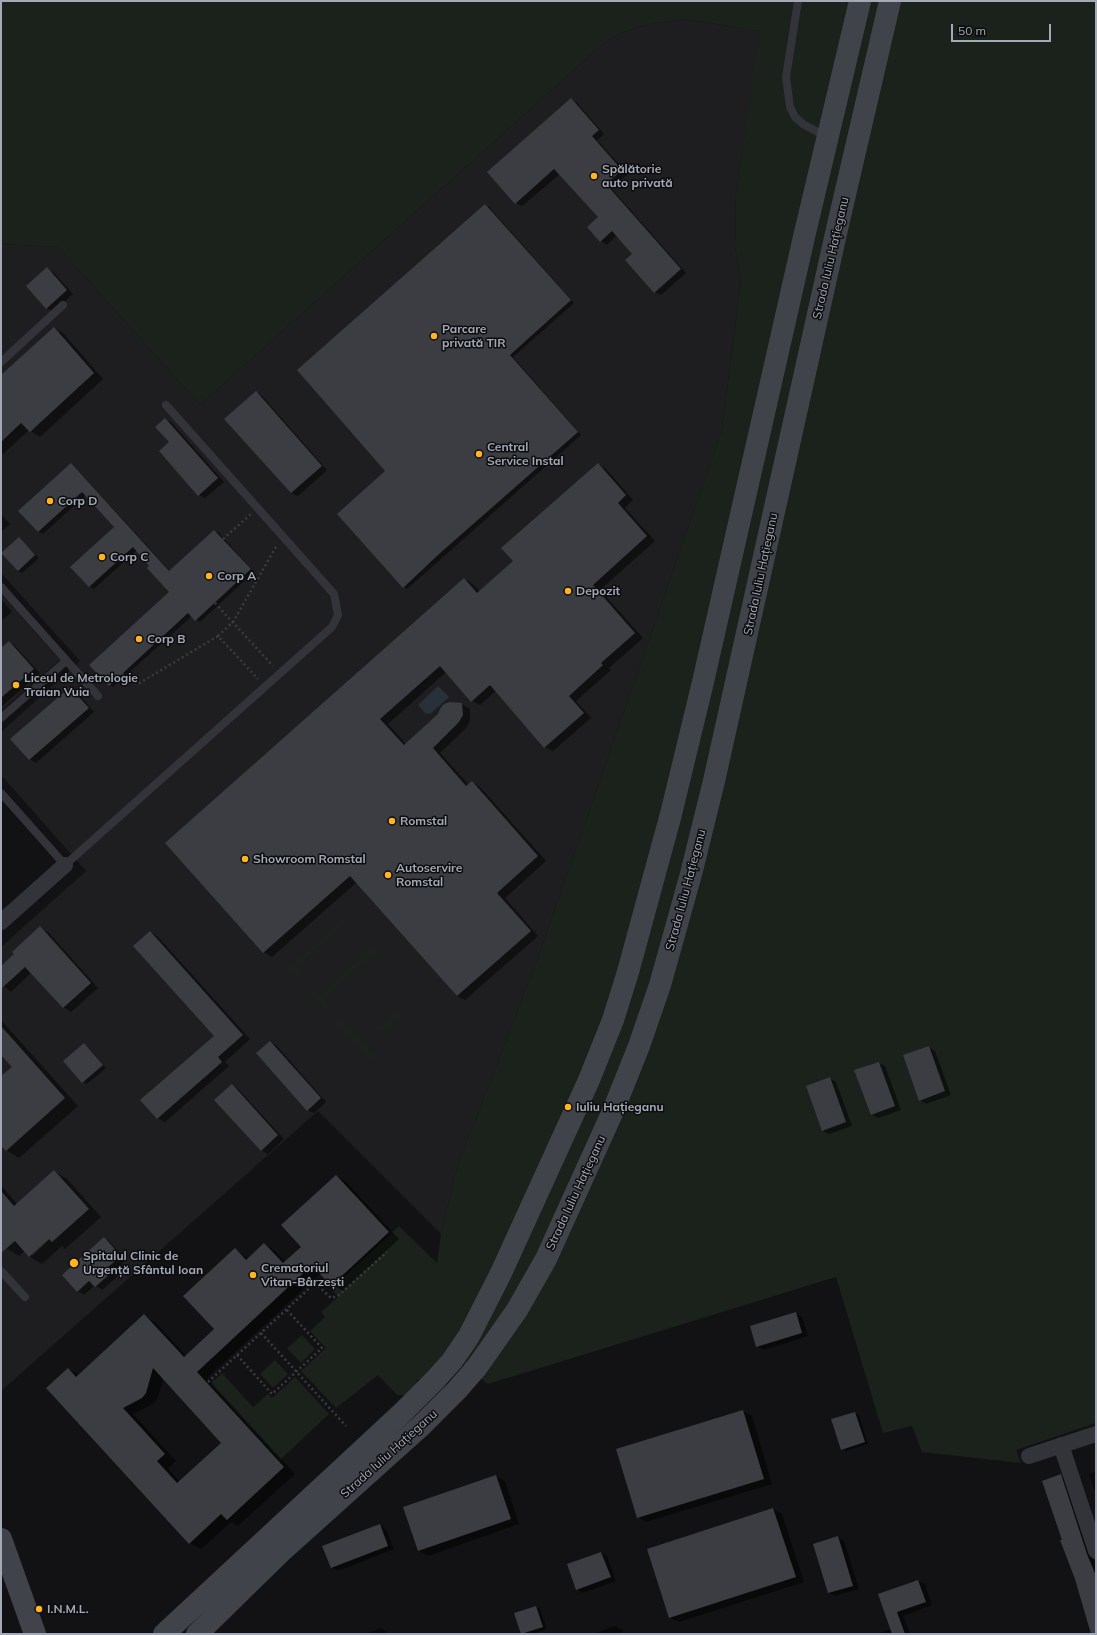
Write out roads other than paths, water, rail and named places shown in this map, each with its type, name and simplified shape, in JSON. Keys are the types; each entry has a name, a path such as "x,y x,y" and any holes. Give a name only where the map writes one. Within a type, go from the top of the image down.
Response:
{"main road":[{"name":"Strada Iuliu Hațieganu","path":"164,1634 403,1412 455,1357 469,1336 521,1231 590,1080 613,1020 626,978 671,814 703,682 742,507 860,1"},
{"name":"Strada Iuliu Hațieganu","path":"197,1634 284,1549 422,1424 457,1390 486,1355 504,1330 552,1247 630,1069 660,985 691,874 714,780 890,1"},
{"path":"742,507 774,514"},
{"path":"521,1231 552,1247"},
{"path":"1,1539 35,1634"}],"street":[{"path":"1,922 65,865"},
{"path":"1029,1456 1096,1434"},
{"path":"1061,1445 1096,1551"}],"lane":[{"path":"798,1 786,77 790,107 795,117 803,124 828,137"},
{"path":"1,362 63,305"},
{"path":"1,793 65,865 332,627 338,614 334,594 166,405"},
{"path":"1,587 98,696"},
{"path":"1,718 66,661"},
{"path":"1,1271 25,1297"}],"place":[{"name":"Spălătorie auto privată","path":"594,176"},
{"name":"Parcare privată TIR","path":"434,336"},
{"name":"Central Service Instal","path":"479,454"},
{"name":"Corp D","path":"50,501"},
{"name":"Corp C","path":"102,557"},
{"name":"Corp A","path":"209,576"},
{"name":"Depozit","path":"568,591"},
{"name":"Corp B","path":"139,639"},
{"name":"Liceul de Metrologie Traian Vuia","path":"16,685"},
{"name":"Romstal","path":"392,821"},
{"name":"Showroom Romstal","path":"245,859"},
{"name":"Autoservire Romstal","path":"388,875"},
{"name":"Iuliu Hațieganu","path":"568,1107"},
{"name":"Spitalul Clinic de Urgență Sfântul Ioan","path":"74,1263"},
{"name":"Crematoriul Vitan-Bârzești","path":"253,1275"},
{"name":"I.N.M.L.","path":"39,1609"}]}
